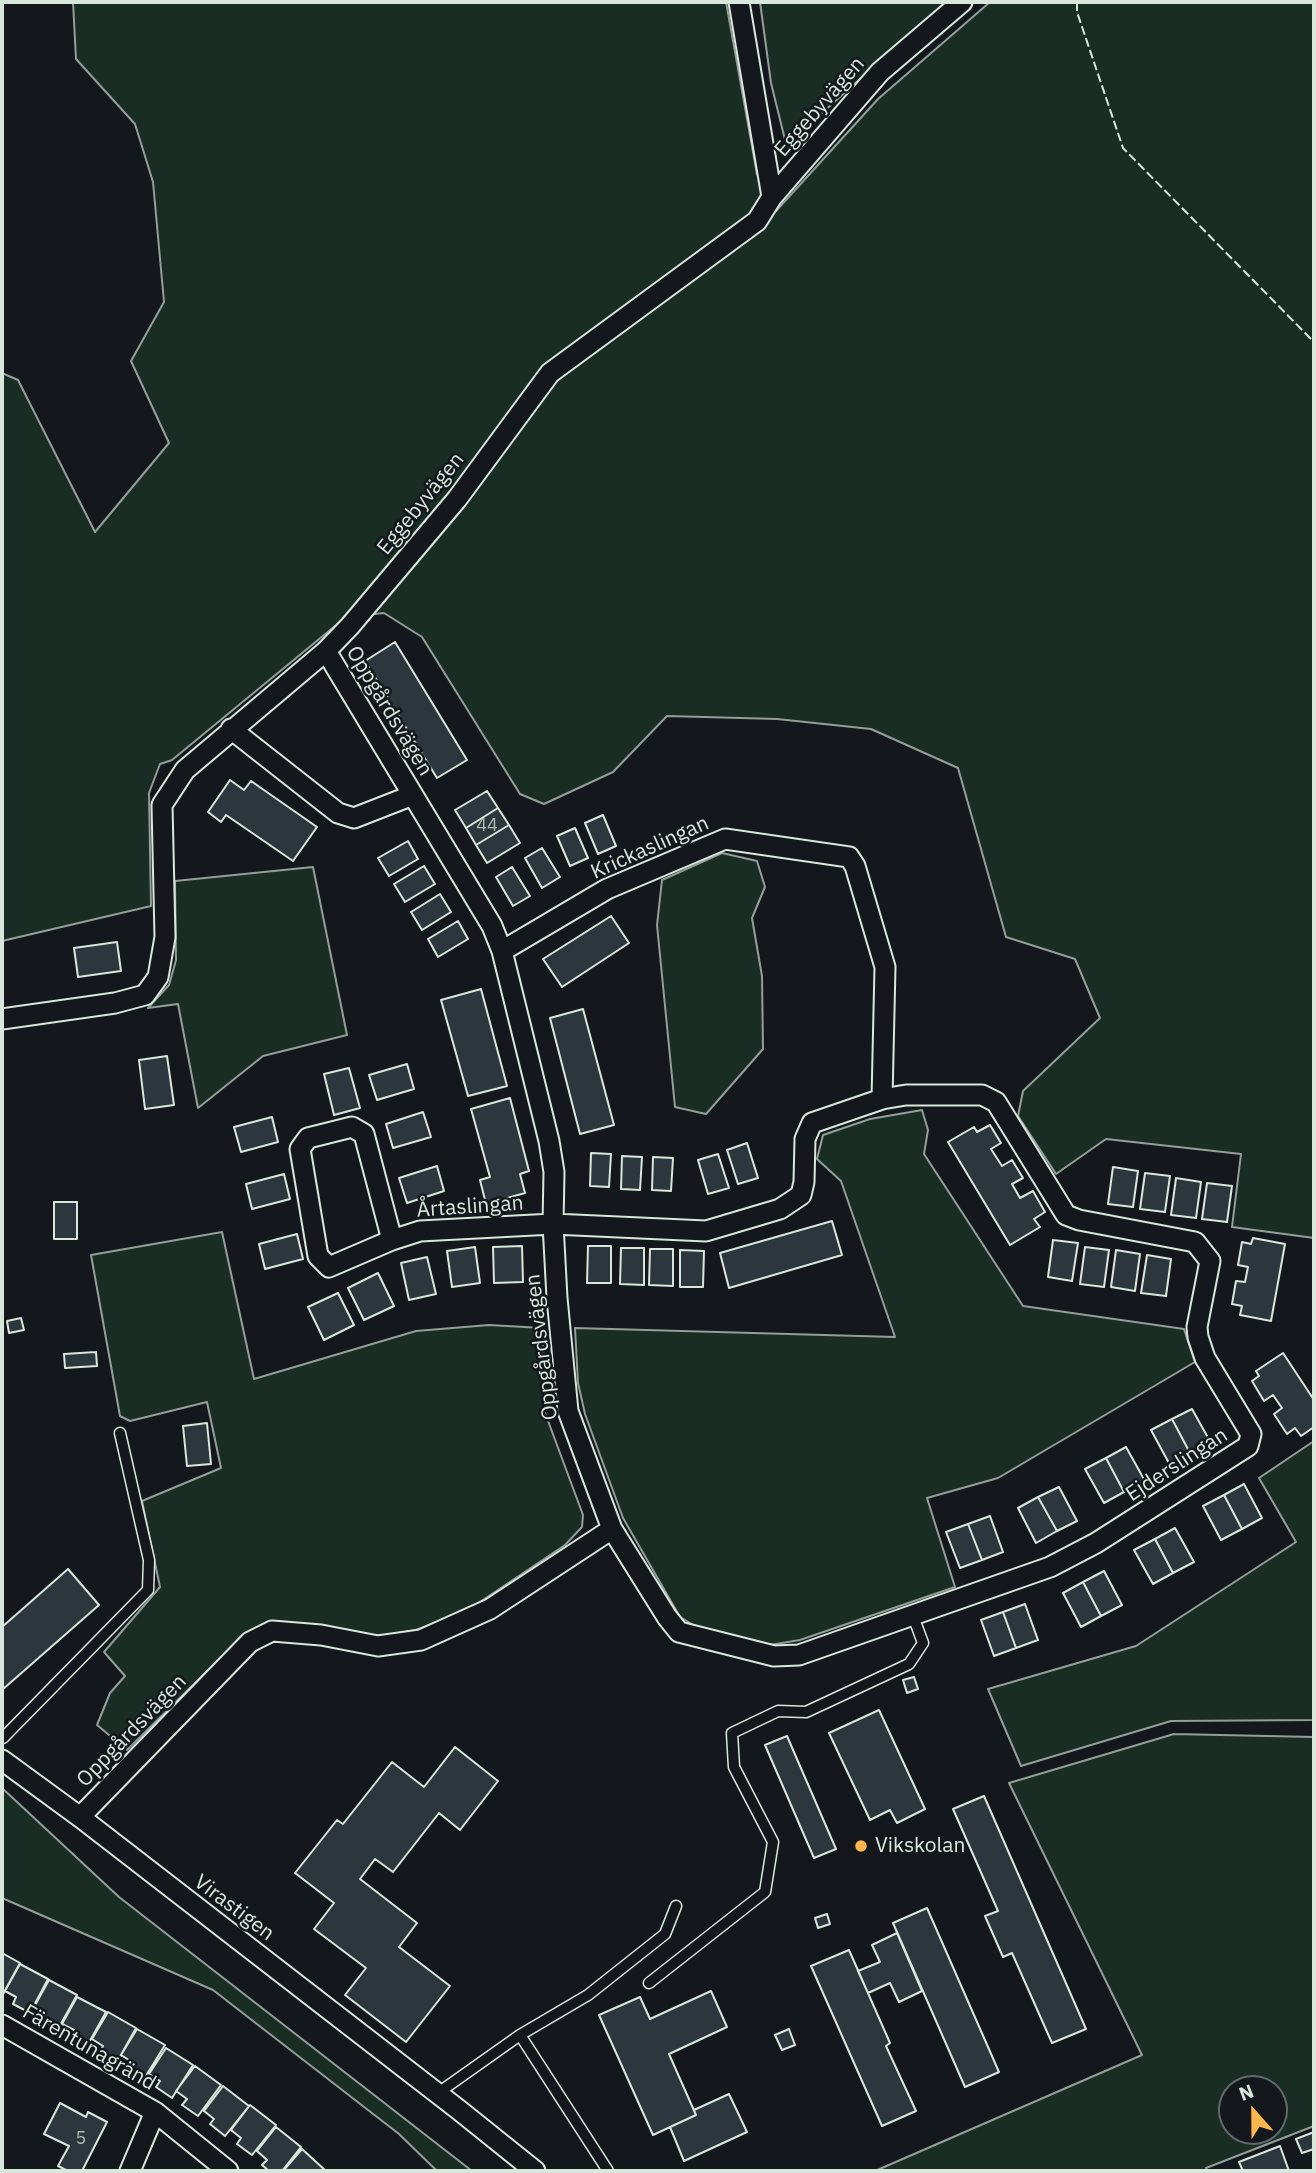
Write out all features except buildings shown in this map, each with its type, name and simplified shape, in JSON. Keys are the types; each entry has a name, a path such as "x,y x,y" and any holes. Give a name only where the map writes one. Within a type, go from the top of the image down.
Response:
{"street":[{"path":"739,2 772,197"},
{"name":"Eggebyvägen","path":"2,1020 115,1003 145,995 158,976 166,937 163,806 185,770 326,651 350,626 457,499 550,373 757,221 772,197 880,72 962,2"},
{"name":"Oppgårdsvägen","path":"80,1817 250,1642 272,1631 321,1635 378,1646 421,1640 490,1609 612,1529 568,1411 557,1298 553,1224 554,1172 549,1141 502,951 492,926 326,651"},
{"name":"Oppgårdsvägen","path":"231,729 338,813 354,818 412,795"},
{"name":"Krickaslingan","path":"502,951 607,889 725,839 849,857 855,866 885,967 882,1099"},
{"name":"Ejderslingan","path":"612,1529 679,1632 774,1656 799,1655 1050,1567 1096,1544 1248,1446 1251,1434 1205,1358 1198,1337 1197,1327 1210,1261 1195,1242 1079,1220 1066,1215 996,1102 982,1095 906,1095 882,1099"},
{"path":"553,1224 706,1231 780,1209 801,1195 805,1139 812,1123 882,1099"},
{"name":"Årtaslingan","path":"392,1240 364,1134 352,1127 308,1138 300,1149 318,1256 329,1267 420,1231 553,1224"},
{"name":"Virastigen","path":"2,1760 438,2093 535,2171"},
{"name":"Färentunagränd","path":"2,2025 155,2112 228,2171"},
{"name":"Färentunagränd","path":"130,2171 155,2112"}],"lane":[{"path":"2,1741 148,1590 149,1560 120,1433"},
{"path":"649,1983 765,1892 773,1842 734,1767 732,1733 778,1711 806,1712 909,1664 923,1643 913,1616"},
{"path":"438,2093 520,2035 588,1995 665,1934 676,1906"},
{"path":"520,2035 608,2171"}],"green space":[{"path":"73,2 726,2 757,174 776,211 878,99 990,2 1314,2 1314,1238 1232,1227 1241,1154 1106,1139 1056,1174 1018,1116 1023,1091 1100,1018 1075,959 1006,937 958,768 871,729 777,719 667,716 613,772 544,804 520,794 422,637 384,613 346,617 172,760 160,764 149,793 151,906 2,941 2,373 18,380 95,532 169,443 131,361 164,302 153,182 135,124 76,59"},
{"path":"760,2 946,2 812,122 788,152 771,83"},
{"path":"722,853 757,861 765,887 752,918 762,976 763,1049 706,1114 675,1107 657,925 662,880"},
{"path":"313,867 347,1035 263,1056 198,1108 178,1004 148,1008 169,985 176,960 175,881"},
{"path":"922,1110 928,1130 924,1154 1023,1306 1184,1329 1195,1362 998,1478 927,1498 955,1587 800,1640 770,1645 700,1629 680,1617 623,1518 585,1414 578,1383 575,1328 895,1337 841,1181 817,1159 823,1135 870,1119"},
{"path":"222,1232 254,1379 416,1331 489,1325 543,1328 544,1410 583,1515 582,1527 565,1545 468,1610 416,1630 382,1636 269,1624 246,1633 127,1750 97,1725 110,1693 125,1676 104,1652 160,1587 142,1501 221,1468 207,1402 130,1421 120,1416 91,1255"},
{"path":"1314,1441 1314,1720 1171,1721 1021,1766 988,1689 1136,1646 1296,1542 1259,1478"},
{"path":"1174,1734 1314,1737 1314,2126 1288,2136 1288,2075 1218,2075 1218,2145 1265,2145 1206,2168 1207,2171 875,2171 1142,2055 1009,1783"},
{"path":"2,1788 119,1897 472,2171 437,2171 399,2134 213,1990 2,1898"}],"fence":[{"path":"1077,2 1077,12 1123,148 1314,342"}],"place":[{"name":"Vikskolan","path":"861,1846"}]}
